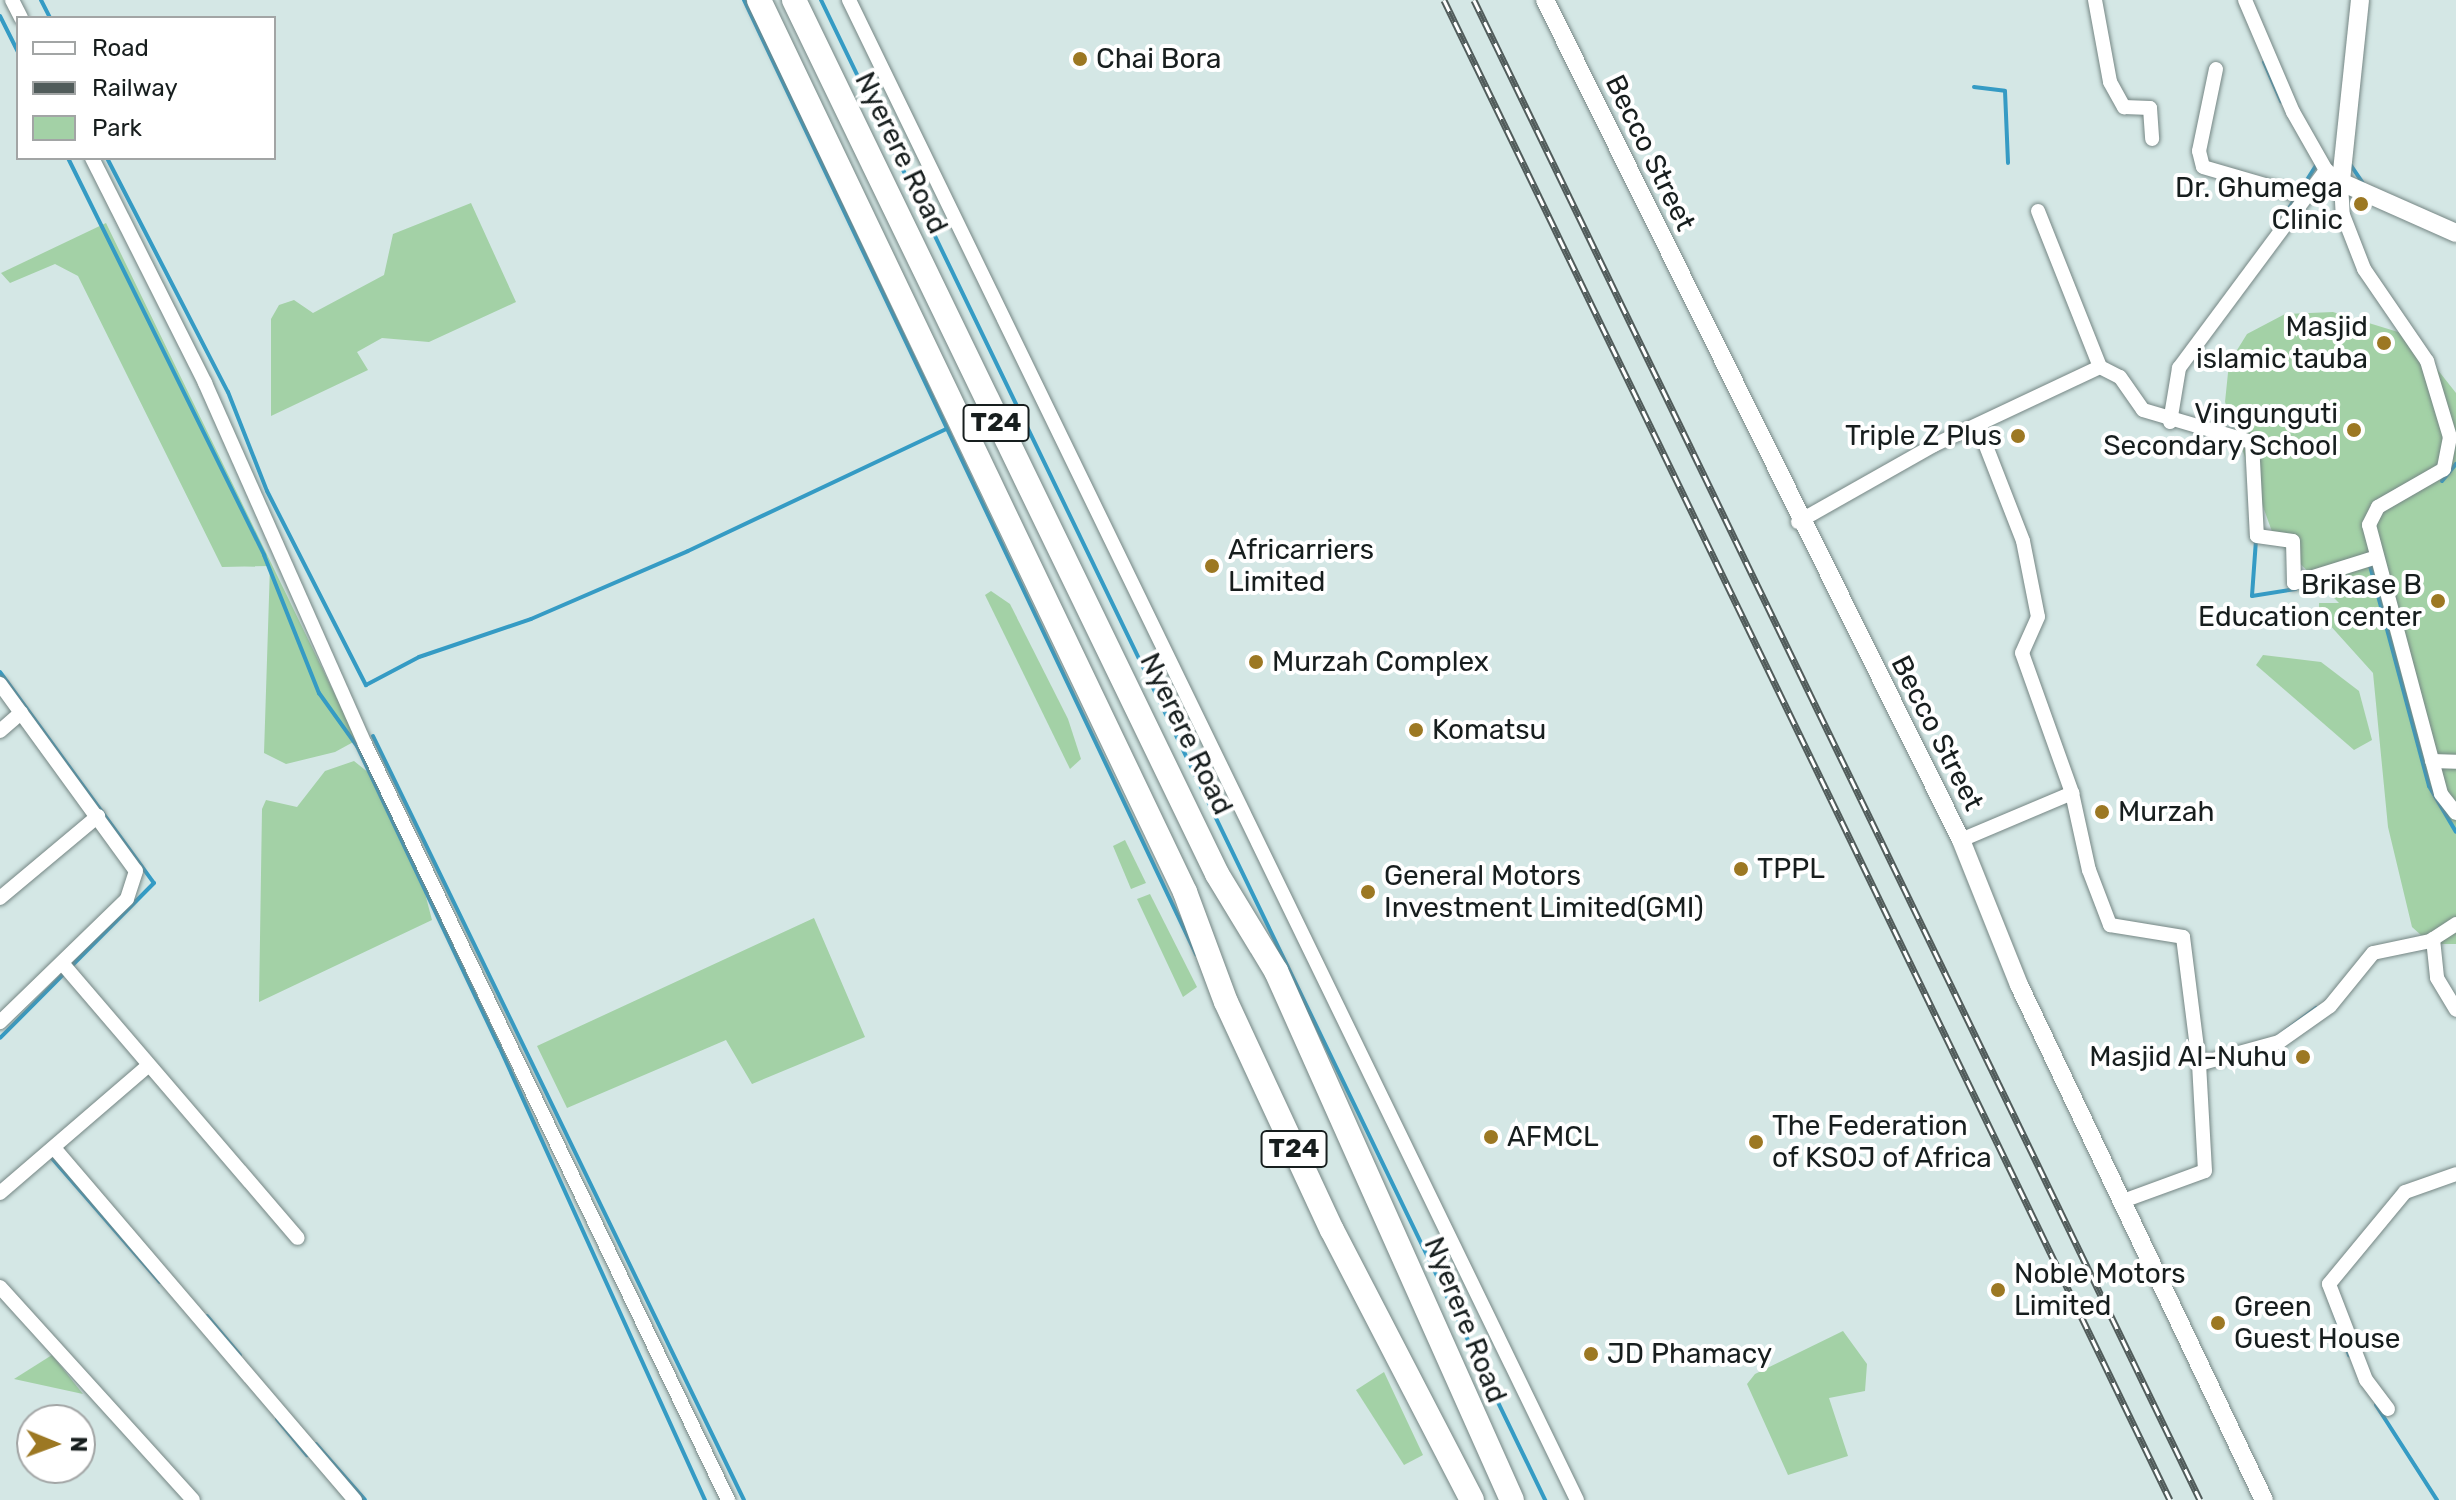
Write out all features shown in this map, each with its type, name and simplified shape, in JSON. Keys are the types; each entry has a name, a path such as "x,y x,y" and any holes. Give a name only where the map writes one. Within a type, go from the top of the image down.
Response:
{"highway":[{"name":"T24","path":"759,0 1185,892 1226,1002 1332,1230 1472,1500"},
{"name":"Nyerere Road","path":"794,0 1217,874 1276,971 1512,1500"}],"street":[{"path":"849,0 1577,1500"},
{"name":"Becco Street","path":"1545,0 1798,522 1961,840 2019,985 2264,1500"},
{"path":"2095,0 2110,82 2124,107 2150,108 2152,139"},
{"path":"2246,0 2326,170 2341,182 2456,233"},
{"path":"2360,0 2341,182 2343,215 2364,269 2423,353 2453,436 2444,469 2373,512 2374,558 2432,761 2456,813"},
{"path":"2216,69 2199,151 2203,167 2303,196"},
{"path":"93,160 205,383 365,744 728,1500"},
{"path":"2170,422 2179,368 2259,268 2303,196 2326,170"},
{"path":"2038,211 2100,367 2120,377 2143,410 2170,422 2252,442 2257,536 2293,541 2294,583 2374,558"},
{"path":"1798,522 2100,367"},
{"path":"1979,428 2023,541 2038,617 2022,653 2072,793 2110,925 2183,937 2199,1064 2205,1171 2123,1201"},
{"path":"0,684 133,862 136,885 62,963 0,1022"},
{"path":"0,731 21,713"},
{"path":"2432,761 2456,762"},
{"path":"1961,840 2072,793"},
{"path":"0,898 98,816"},
{"path":"2199,1064 2279,1042 2330,1006 2373,953 2433,939 2456,924"},
{"path":"2433,939 2437,978 2456,1010"},
{"path":"62,963 298,1238"},
{"path":"0,1193 55,1149 149,1065"},
{"path":"55,1149 355,1500"},
{"path":"2388,1409 2366,1380 2329,1284 2405,1192 2456,1174"},
{"path":"0,1287 193,1500"}],"green space":[{"path":"471,203 516,302 429,342 382,338 357,352 368,370 271,416 271,319 279,305 294,300 313,313 384,275 393,234"},
{"path":"106,223 357,740 335,752 286,764 264,753 270,566 222,567 78,276 55,264 10,283 1,273"},
{"path":"2333,312 2411,336 2456,393 2456,944 2431,944 2412,927 2388,827 2373,673 2319,613 2319,603 2339,603 2274,537 2225,402 2229,363 2247,334 2285,314"},
{"path":"991,591 1010,604 1068,719 1081,759 1070,769 985,595"},
{"path":"2263,655 2321,662 2359,691 2372,740 2354,750 2256,665"},
{"path":"354,761 374,777 417,863 432,920 259,1002 262,809 266,800 297,807 325,771"},
{"path":"1125,840 1146,883 1131,889 1113,846"},
{"path":"1150,894 1197,987 1183,997 1137,899"},
{"path":"814,918 865,1037 752,1084 726,1040 567,1108 537,1046"},
{"path":"1843,1331 1867,1364 1865,1391 1829,1398 1848,1456 1788,1475 1747,1384 1755,1374"},
{"path":"52,1355 83,1394 14,1379"},
{"path":"1384,1372 1423,1455 1404,1465 1356,1390"}],"waterway":[{"path":"41,0 49,16"},
{"path":"744,0 1196,954"},
{"path":"821,0 1545,1500"},
{"path":"0,16 16,48"},
{"path":"2264,62 2281,101"},
{"path":"1974,87 2005,91 2008,163"},
{"path":"69,160 264,555 319,693 357,746 499,1046 705,1500"},
{"path":"108,160 228,392 267,491 366,685 419,657 531,619 688,551 946,429"},
{"path":"2286,213 2317,164"},
{"path":"2350,164 2363,183"},
{"path":"2442,481 2456,464"},
{"path":"2256,540 2252,596 2295,589"},
{"path":"2369,562 2429,786 2456,832"},
{"path":"0,672 154,883 0,1038"},
{"path":"373,736 744,1500"},
{"path":"2276,1038 2316,1008"},
{"path":"50,1156 160,1282"},
{"path":"2327,1290 2349,1355"},
{"path":"207,1316 240,1355"},
{"path":"2376,1405 2437,1500"},
{"path":"277,1419 307,1455"},
{"path":"316,1444 365,1500"}],"railway":[{"path":"1444,0 2170,1500"},
{"path":"1474,0 2200,1500"}],"place":[{"name":"Chai Bora","path":"1080,59"},
{"name":"Dr. Ghumega Clinic","path":"2361,204"},
{"name":"Masjid islamic tauba","path":"2384,343"},
{"name":"Vingunguti Secondary School","path":"2354,430"},
{"name":"Triple Z Plus","path":"2018,436"},
{"name":"Africarriers Limited","path":"1212,566"},
{"name":"Brikase B Education center","path":"2438,601"},
{"name":"Murzah Complex","path":"1256,662"},
{"name":"Komatsu","path":"1416,730"},
{"name":"Murzah","path":"2102,812"},
{"name":"TPPL","path":"1741,869"},
{"name":"General Motors Investment Limited(GMI)","path":"1368,892"},
{"name":"Masjid Al-Nuhu","path":"2303,1057"},
{"name":"AFMCL","path":"1491,1137"},
{"name":"The Federation of KSOJ of Africa","path":"1756,1142"},
{"name":"Noble Motors Limited","path":"1998,1290"},
{"name":"Green Guest House","path":"2218,1323"},
{"name":"JD Phamacy","path":"1591,1354"}]}
